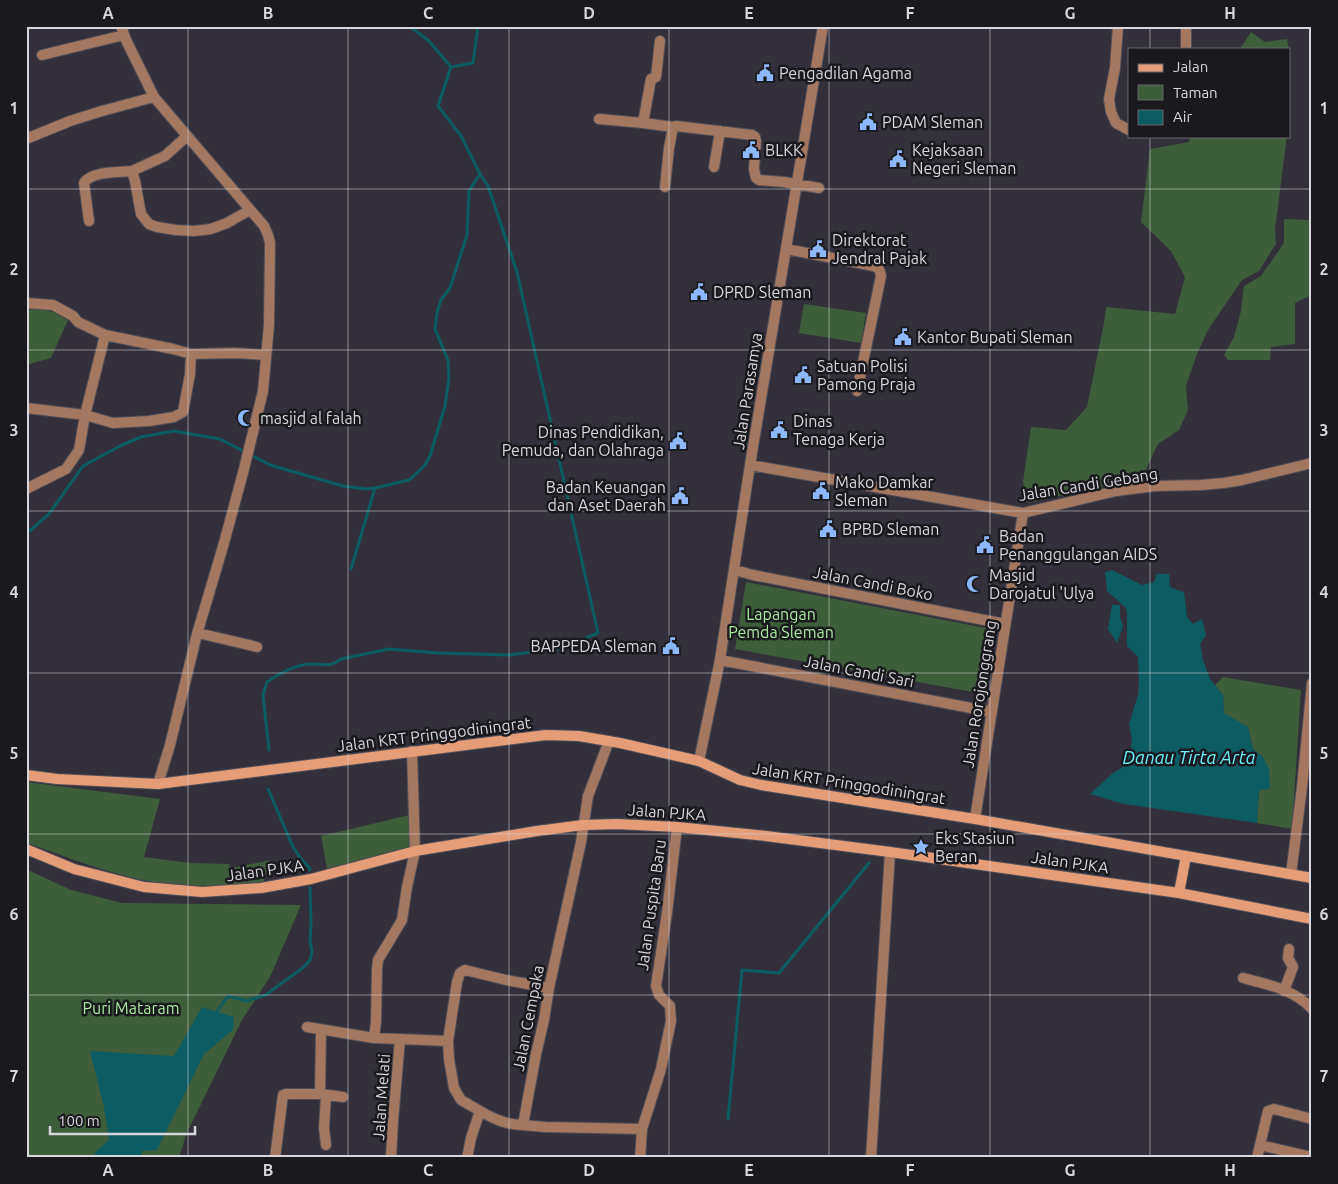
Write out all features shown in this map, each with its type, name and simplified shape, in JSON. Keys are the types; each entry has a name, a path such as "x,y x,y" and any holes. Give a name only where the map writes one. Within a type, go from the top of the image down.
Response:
{"main road":[{"name":"Jalan KRT Pringgodiningrat","path":"26,775 58,779 158,784 546,735 578,736 699,761 740,780 761,785 975,819 1312,878"},
{"name":"Jalan PJKA","path":"26,849 74,868 144,887 202,892 261,888 311,879 415,852 584,824 677,827 890,852 1179,893 1312,919"},
{"path":"1179,893 1186,856"}],"street":[{"name":"Jalan Parasamya","path":"699,761 720,660 750,465 823,26"},
{"path":"1118,26 1114,78 1109,100 1116,124 1128,130"},
{"path":"1186,26 1186,48"},
{"path":"42,55 122,30 154,97 264,226 270,243 269,325 263,390 224,543 158,784"},
{"path":"643,123 652,79 656,77 660,41"},
{"path":"26,139 70,121 154,97"},
{"path":"599,119 752,135 756,141 754,169 756,178 759,180 819,188"},
{"path":"665,187 673,127"},
{"path":"714,167 720,131"},
{"path":"89,221 84,183 86,179 106,173 132,171 165,156 188,136"},
{"path":"132,171 141,214 149,224 157,227 194,231 211,229 227,223 250,210"},
{"path":"786,249 874,266 880,271 881,276 858,391"},
{"path":"26,303 53,305 73,316 78,322 105,335 191,354 266,354"},
{"path":"26,489 66,469 79,450 84,415 105,335"},
{"path":"26,408 84,415 113,423 174,418 183,412 190,374 191,354"},
{"name":"Jalan Candi Gebang","path":"750,465 1023,513 1116,491 1155,486 1224,483 1312,463"},
{"name":"Jalan Rorojonggrang","path":"975,819 1023,513"},
{"name":"Jalan Candi Boko","path":"735,570 1005,624"},
{"path":"198,633 256,647"},
{"name":"Jalan Candi Sari","path":"720,660 992,712"},
{"path":"1291,874 1312,683"},
{"name":"Jalan Cempaka","path":"523,1125 549,988 584,824 588,796 609,741"},
{"path":"374,1038 378,960 402,920 415,852 412,751"},
{"name":"Jalan Puspita Baru","path":"640,1158 642,1129 661,1069 671,1021 670,1006 659,995 656,986 677,827"},
{"path":"871,1158 890,852"},
{"path":"1284,991 1293,966 1288,960 1289,948"},
{"path":"549,988 469,971 462,971 460,973 448,1040 454,1088 461,1100 497,1120 516,1125 642,1129"},
{"path":"1243,978 1284,991 1301,1000 1312,1009"},
{"path":"307,1028 374,1038 448,1040"},
{"path":"321,1030 326,1145"},
{"name":"Jalan Melati","path":"391,1158 400,1039"},
{"path":"275,1158 283,1095 343,1097"},
{"path":"1257,1158 1270,1109 1312,1119"},
{"path":"467,1158 480,1111"},
{"path":"1260,1145 1312,1157"}],"green space":[{"path":"1251,32 1265,42 1287,39 1289,48 1241,48"},
{"path":"1190,138 1287,138 1275,229 1276,244 1259,271 1242,280 1208,330 1186,386 1188,410 1179,430 1158,444 1142,478 1028,503 1023,482 1031,427 1066,430 1087,407 1106,307 1175,314 1185,277 1171,251 1141,222 1150,149 1189,142"},
{"path":"1284,219 1312,220 1312,295 1295,303 1295,344 1271,347 1270,360 1228,360 1224,355 1234,337 1241,311 1244,286 1261,276 1284,243"},
{"path":"804,304 866,313 861,343 799,333"},
{"path":"35,308 53,312 68,320 51,358 26,365 26,311"},
{"name":"Lapangan Pemda Sleman","path":"746,582 996,630 984,694 735,649"},
{"path":"1223,677 1301,690 1292,829 1257,823 1259,789 1270,789 1263,757 1253,749 1248,727 1224,714 1223,695 1215,685"},
{"path":"26,782 160,799 144,857 190,863 229,864 231,868 271,860 263,883 198,886 159,883 109,871 27,843"},
{"path":"414,814 415,851 328,874 321,836"},
{"name":"Puri Mataram","path":"26,869 71,890 122,903 301,905 270,977 242,1020 186,1135 179,1158 26,1158"}],"water":[{"name":"Danau Tirta Arta","path":"1112,570 1142,585 1154,582 1157,574 1169,574 1170,587 1184,592 1187,617 1193,624 1202,619 1206,635 1200,644 1203,660 1210,679 1223,695 1224,713 1248,727 1253,749 1263,757 1269,769 1270,789 1259,790 1257,823 1124,804 1090,794 1113,773 1123,767 1130,754 1132,741 1129,724 1138,695 1139,685 1138,657 1127,646 1127,612 1125,607 1107,591 1105,572"},
{"path":"1112,605 1120,605 1120,617 1123,626 1117,643 1108,629"},
{"path":"202,1007 234,1017 233,1030 204,1054 157,1150 142,1151 142,1158 96,1158 95,1152 109,1140 104,1107 90,1051 174,1056"}],"waterway":[{"path":"269,750 263,695 267,682 294,668 306,664 329,665 341,659 389,649 438,653 509,655 561,648 598,633 517,272 488,186 461,136 438,106 451,67 428,40 409,26"},
{"path":"451,67 473,63 478,26"},
{"path":"26,534 49,514 83,466 141,437 174,431 220,439 270,465 343,486 366,489 409,480 425,465 430,456 445,406 449,378 448,360 435,329 437,313 441,300 450,288 467,235 469,191 480,174"},
{"path":"351,569 375,488"},
{"path":"268,789 293,847 310,870"},
{"path":"728,1119 742,970 779,973 869,863"},
{"path":"216,1013 228,996 246,1001 266,995 304,967 310,960 312,952 310,941 310,888"}],"place":[{"name":"Pengadilan Agama","path":"765,73"},
{"name":"PDAM Sleman","path":"868,122"},
{"name":"BLKK","path":"751,150"},
{"name":"Kejaksaan Negeri Sleman","path":"898,159"},
{"name":"Direktorat Jendral Pajak","path":"818,249"},
{"name":"DPRD Sleman","path":"699,292"},
{"name":"Kantor Bupati Sleman","path":"903,337"},
{"name":"Satuan Polisi Pamong Praja","path":"803,375"},
{"name":"masjid al falah","path":"246,418"},
{"name":"Dinas Tenaga Kerja","path":"779,430"},
{"name":"Dinas Pendidikan, Pemuda, dan Olahraga","path":"678,441"},
{"name":"Mako Damkar Sleman","path":"821,491"},
{"name":"Badan Keuangan dan Aset Daerah","path":"680,496"},
{"name":"BPBD Sleman","path":"828,529"},
{"name":"Badan Penanggulangan AIDS","path":"985,545"},
{"name":"Masjid Darojatul 'Ulya","path":"975,584"},
{"name":"BAPPEDA Sleman","path":"671,646"},
{"name":"Eks Stasiun Beran","path":"921,847"}]}
